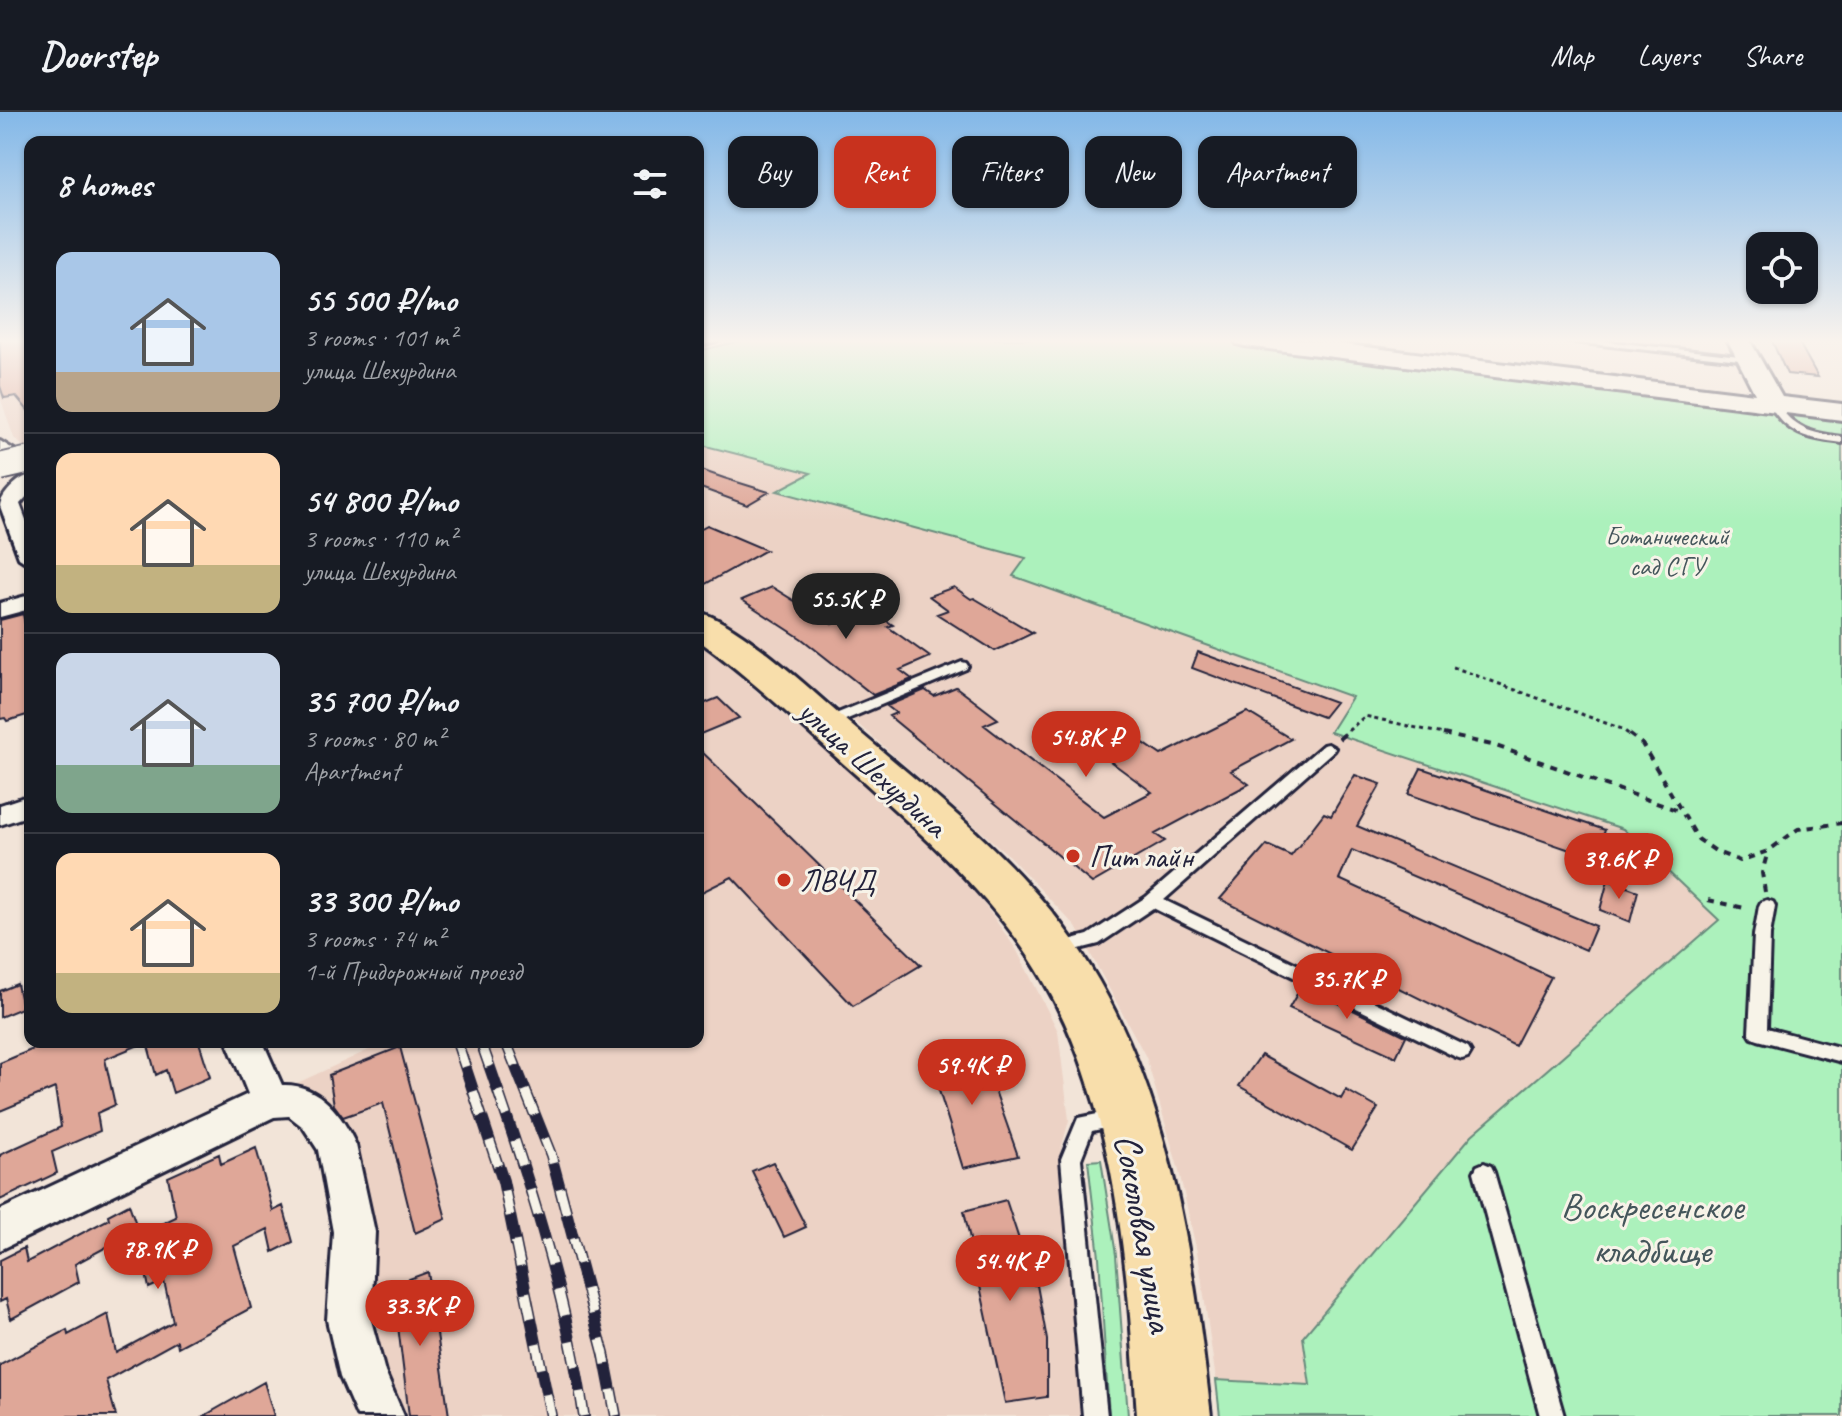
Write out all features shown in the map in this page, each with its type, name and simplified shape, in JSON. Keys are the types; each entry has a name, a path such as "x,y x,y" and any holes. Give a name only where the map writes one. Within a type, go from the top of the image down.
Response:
{"main road":[{"path":"1739,400 1842,412"},
{"path":"1771,400 1773,404"},
{"path":"0,482 18,465"},
{"name":"улица Шехурдина","path":"704,627 824,723 987,870 1043,939"},
{"name":"Соколовая улица","path":"1043,939 1075,990 1110,1064 1143,1174 1174,1416"}],"street":[{"path":"18,465 9,503 24,542"},
{"path":"0,610 24,604"},
{"path":"0,815 24,807"},
{"path":"248,1048 270,1101"},
{"path":"0,1231 270,1101 296,1100 316,1115 337,1145 354,1232 349,1320 363,1377 381,1416"}],"lane":[{"path":"1773,404 1784,423 1842,440"},
{"path":"824,723 962,666"},
{"path":"1043,939 1093,940 1152,901 1328,748"},
{"path":"1152,901 1462,1052"},
{"path":"1767,906 1762,935 1758,1033 1842,1055"},
{"path":"1095,1416 1071,1159 1085,1124 1125,1117"},
{"path":"1484,1172 1552,1416"}],"path":[{"path":"1453,667 1622,729 1642,744 1698,839 1717,852 1740,861 1768,851 1798,829 1842,823"},
{"path":"1328,748 1365,716 1496,746 1680,812"},
{"path":"1708,900 1747,909 1767,906 1762,873 1768,851"}],"shaded area":[{"path":"1,400 24,400 24,447 14,438"},
{"path":"704,446 812,473 778,491 1027,558 1014,576 1353,698 1331,732 1623,829 1720,920 1472,1135 1303,1337 1310,1385 1216,1380 1199,1261 1178,1167 1146,1057 1076,927 1007,854 837,706 741,631 704,609"},
{"path":"704,645 868,788 967,880 1016,949 1058,1031 1069,1120 1060,1153 1080,1416 392,1416 373,1373 343,1142 312,1090 293,1085 373,1048 704,1048"}],"green space":[{"path":"704,400 1711,400 1842,416 1842,1416 1220,1416 1216,1380 1310,1385 1303,1337 1472,1135 1719,920 1623,829 1330,732 1352,697 1013,576 1026,558 777,491 811,473 704,446"},
{"path":"1101,1160 1116,1255 1128,1416 1109,1416 1099,1257 1088,1161"}],"building":[{"path":"704,471 769,492 747,505 704,489"},
{"path":"707,525 766,550 704,585 704,527"},
{"path":"772,587 832,624 866,608 893,625 888,627 930,657 900,670 912,679 873,695 802,639 742,600"},
{"path":"954,587 1033,633 995,651 937,614 948,610 929,596"},
{"path":"23,614 24,619 24,716 7,721 0,719 0,620"},
{"path":"1198,652 1335,702 1323,717 1192,668"},
{"path":"956,687 998,719 984,725 1104,817 1152,792 1107,759 1142,742 1161,755 1247,712 1291,739 1231,771 1249,784 1155,834 1165,841 1092,883 889,716 896,713 887,706 925,690 934,696"},
{"path":"718,698 739,718 704,733 704,704"},
{"name":"ЛВЧД","path":"704,754 921,965 853,1006 732,877 704,891"},
{"path":"1421,768 1605,830 1596,859 1408,794"},
{"path":"1355,775 1381,784 1357,826 1596,926 1586,950 1352,850 1339,879 1551,977 1515,1046 1220,899 1267,845 1291,856 1324,813 1331,816"},
{"path":"1608,880 1638,891 1630,922 1600,910"},
{"path":"17,984 22,1008 0,1017 0,991"},
{"path":"1302,985 1406,1036 1396,1057 1289,1008"},
{"path":"979,1045 1018,1156 963,1168 928,1055"},
{"path":"36,1048 132,1048 105,1059 115,1105 97,1113 100,1131 52,1152 57,1173 0,1200 0,1155 61,1127 55,1088 0,1111 0,1063"},
{"path":"149,1048 201,1048 210,1077 173,1093 166,1070 156,1075"},
{"path":"400,1048 446,1219 415,1233 383,1103 343,1117 334,1105 329,1075"},
{"path":"1261,1055 1341,1099 1346,1090 1378,1108 1352,1150 1239,1086"},
{"path":"256,1148 273,1211 283,1206 293,1242 273,1252 268,1229 234,1246 251,1308 178,1347 177,1341 106,1380 116,1416 0,1416 0,1365 67,1330 68,1335 108,1314 116,1353 173,1322 164,1281 149,1288 138,1235 176,1217 168,1177 219,1154 221,1164"},
{"path":"773,1162 806,1227 784,1237 752,1171"},
{"path":"1006,1200 1034,1285 1037,1285 1047,1340 1047,1397 1005,1403 964,1211"},
{"path":"129,1204 138,1230 75,1264 79,1282 11,1319 6,1299 0,1302 0,1260 24,1248 27,1262 109,1219 108,1215"},
{"path":"428,1272 449,1416 409,1416 393,1285"},
{"path":"264,1382 274,1416 204,1416"}],"railway":[{"path":"459,1048 503,1181 551,1416"},
{"path":"483,1048 513,1134 554,1274 584,1416"},
{"path":"508,1048 551,1155 604,1354 616,1416"}],"place":[{"name":"Пит лайн","path":"1073,856"},
{"name":"ЛВЧД","path":"784,880"}],"park label":[{"name":"Ботанический сад СГУ","path":"1667,551"},
{"name":"Воскресенское кладбище","path":"1652,1228"}]}
